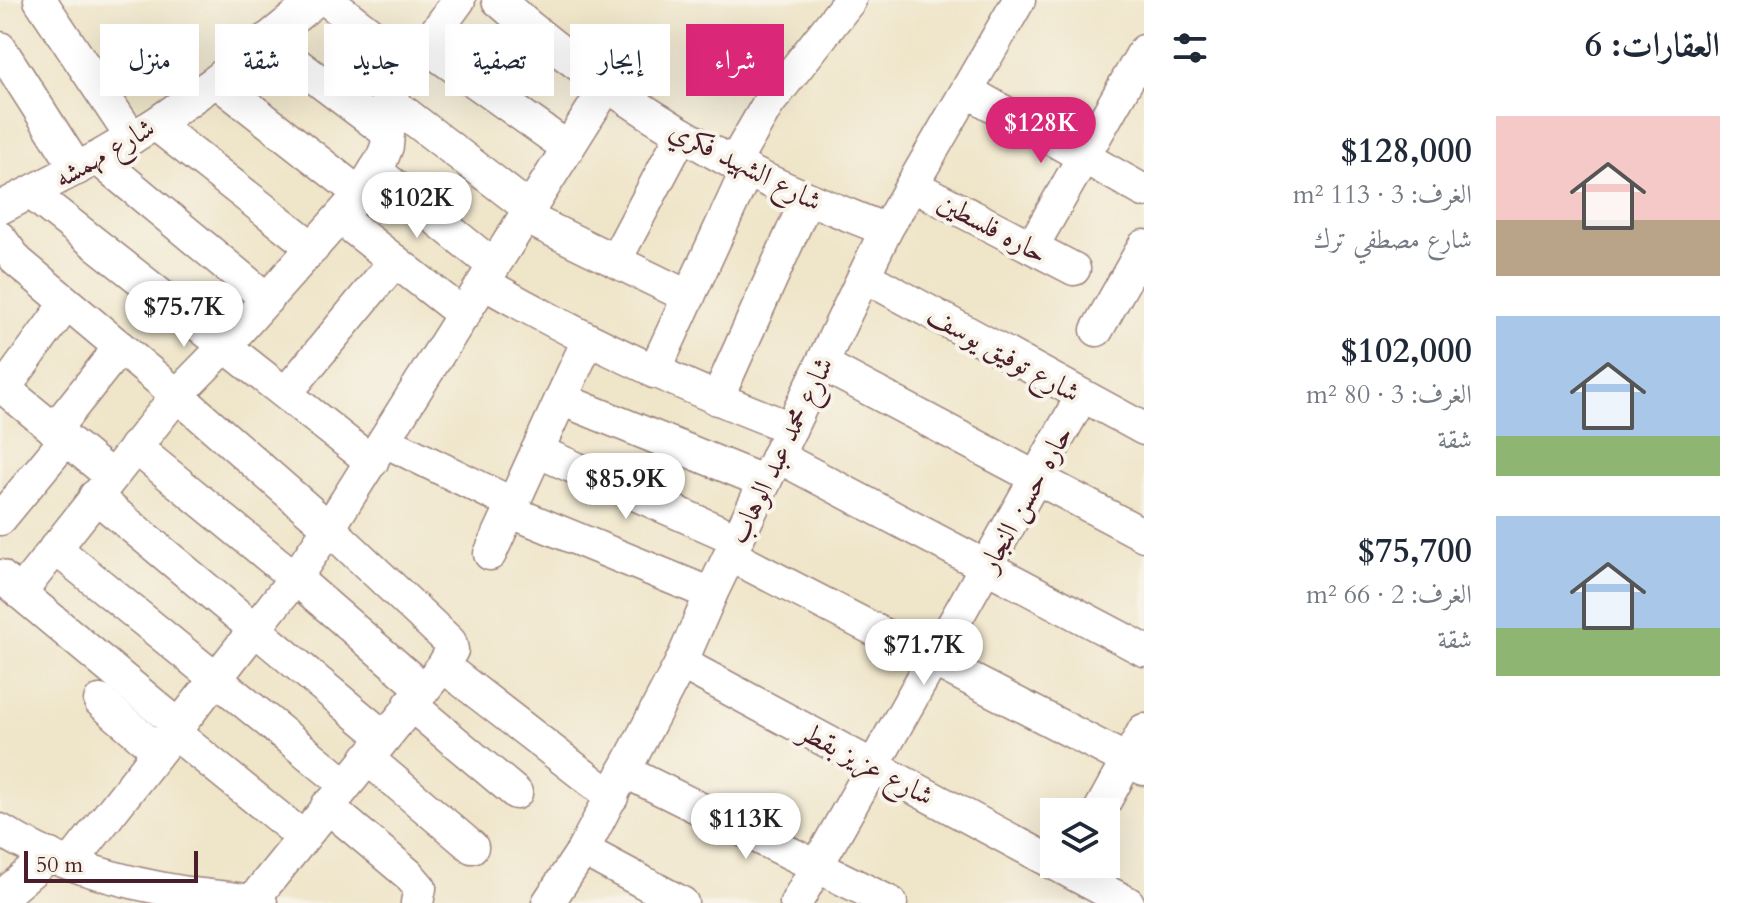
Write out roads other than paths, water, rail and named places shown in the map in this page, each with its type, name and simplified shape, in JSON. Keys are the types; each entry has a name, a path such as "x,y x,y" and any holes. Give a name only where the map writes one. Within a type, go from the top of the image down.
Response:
{"street":[{"path":"40,0 143,131 313,248"},
{"path":"327,0 367,24"},
{"path":"429,40 459,0"},
{"name":"شارع الشهيد فكري","path":"498,0 570,57"},
{"path":"654,372 689,297 768,104 850,0"},
{"name":"شارع محمد عبد الوهاب","path":"548,903 583,850 681,663 711,594 886,230 1019,0"},
{"name":"شارع مهمشه","path":"281,24 299,6"},
{"path":"0,48 87,164 267,299"},
{"path":"1032,247 1144,51"},
{"path":"429,62 568,148"},
{"path":"308,73 388,133"},
{"name":"شارع مهمشه","path":"0,208 87,164 143,131 215,82"},
{"path":"967,91 1144,191"},
{"path":"235,96 358,194 489,274 588,340 717,399 777,455"},
{"path":"303,837 169,735 10,584 55,548 177,395 225,346 358,194 387,146 384,110 389,96"},
{"path":"0,898 60,859 169,735 295,578 378,452 601,96"},
{"name":"شارع الشهيد فكري","path":"623,96 740,167 807,199 886,230"},
{"path":"387,99 528,213 689,297"},
{"path":"615,261 682,134"},
{"name":"حاره فلسطين","path":"912,185 1074,269"},
{"path":"31,193 286,393 378,452 711,594"},
{"path":"358,194 395,261 464,315"},
{"path":"717,399 807,199"},
{"path":"1097,330 1144,246"},
{"path":"0,830 60,859 188,898 257,902 303,837 452,650 450,642 329,528 177,395 67,303 6,261"},
{"path":"286,393 395,261"},
{"name":"شارع توفيق يوسف","path":"864,276 1144,429"},
{"path":"67,303 2,387 60,434 103,486 376,747 472,847"},
{"path":"490,554 588,340"},
{"path":"6,498 60,434 120,347"},
{"path":"822,364 1144,535"},
{"name":"حاره حسن النجار","path":"796,903 1082,396"},
{"path":"561,399 777,455 1144,650"},
{"path":"135,447 425,686 516,793"},
{"path":"537,451 734,547 933,660 1136,765"},
{"path":"55,548 216,678 336,795 420,888 417,903"},
{"name":"شارع عزيز بقطر","path":"681,663 1040,854"},
{"path":"425,686 618,784 818,865 891,903"},
{"path":"100,701 169,735"},
{"path":"1110,798 1136,765 1144,730"},
{"path":"583,850 682,903"},
{"name":"شارع عزيز بقطر","path":"1084,878 1128,903"}]}
